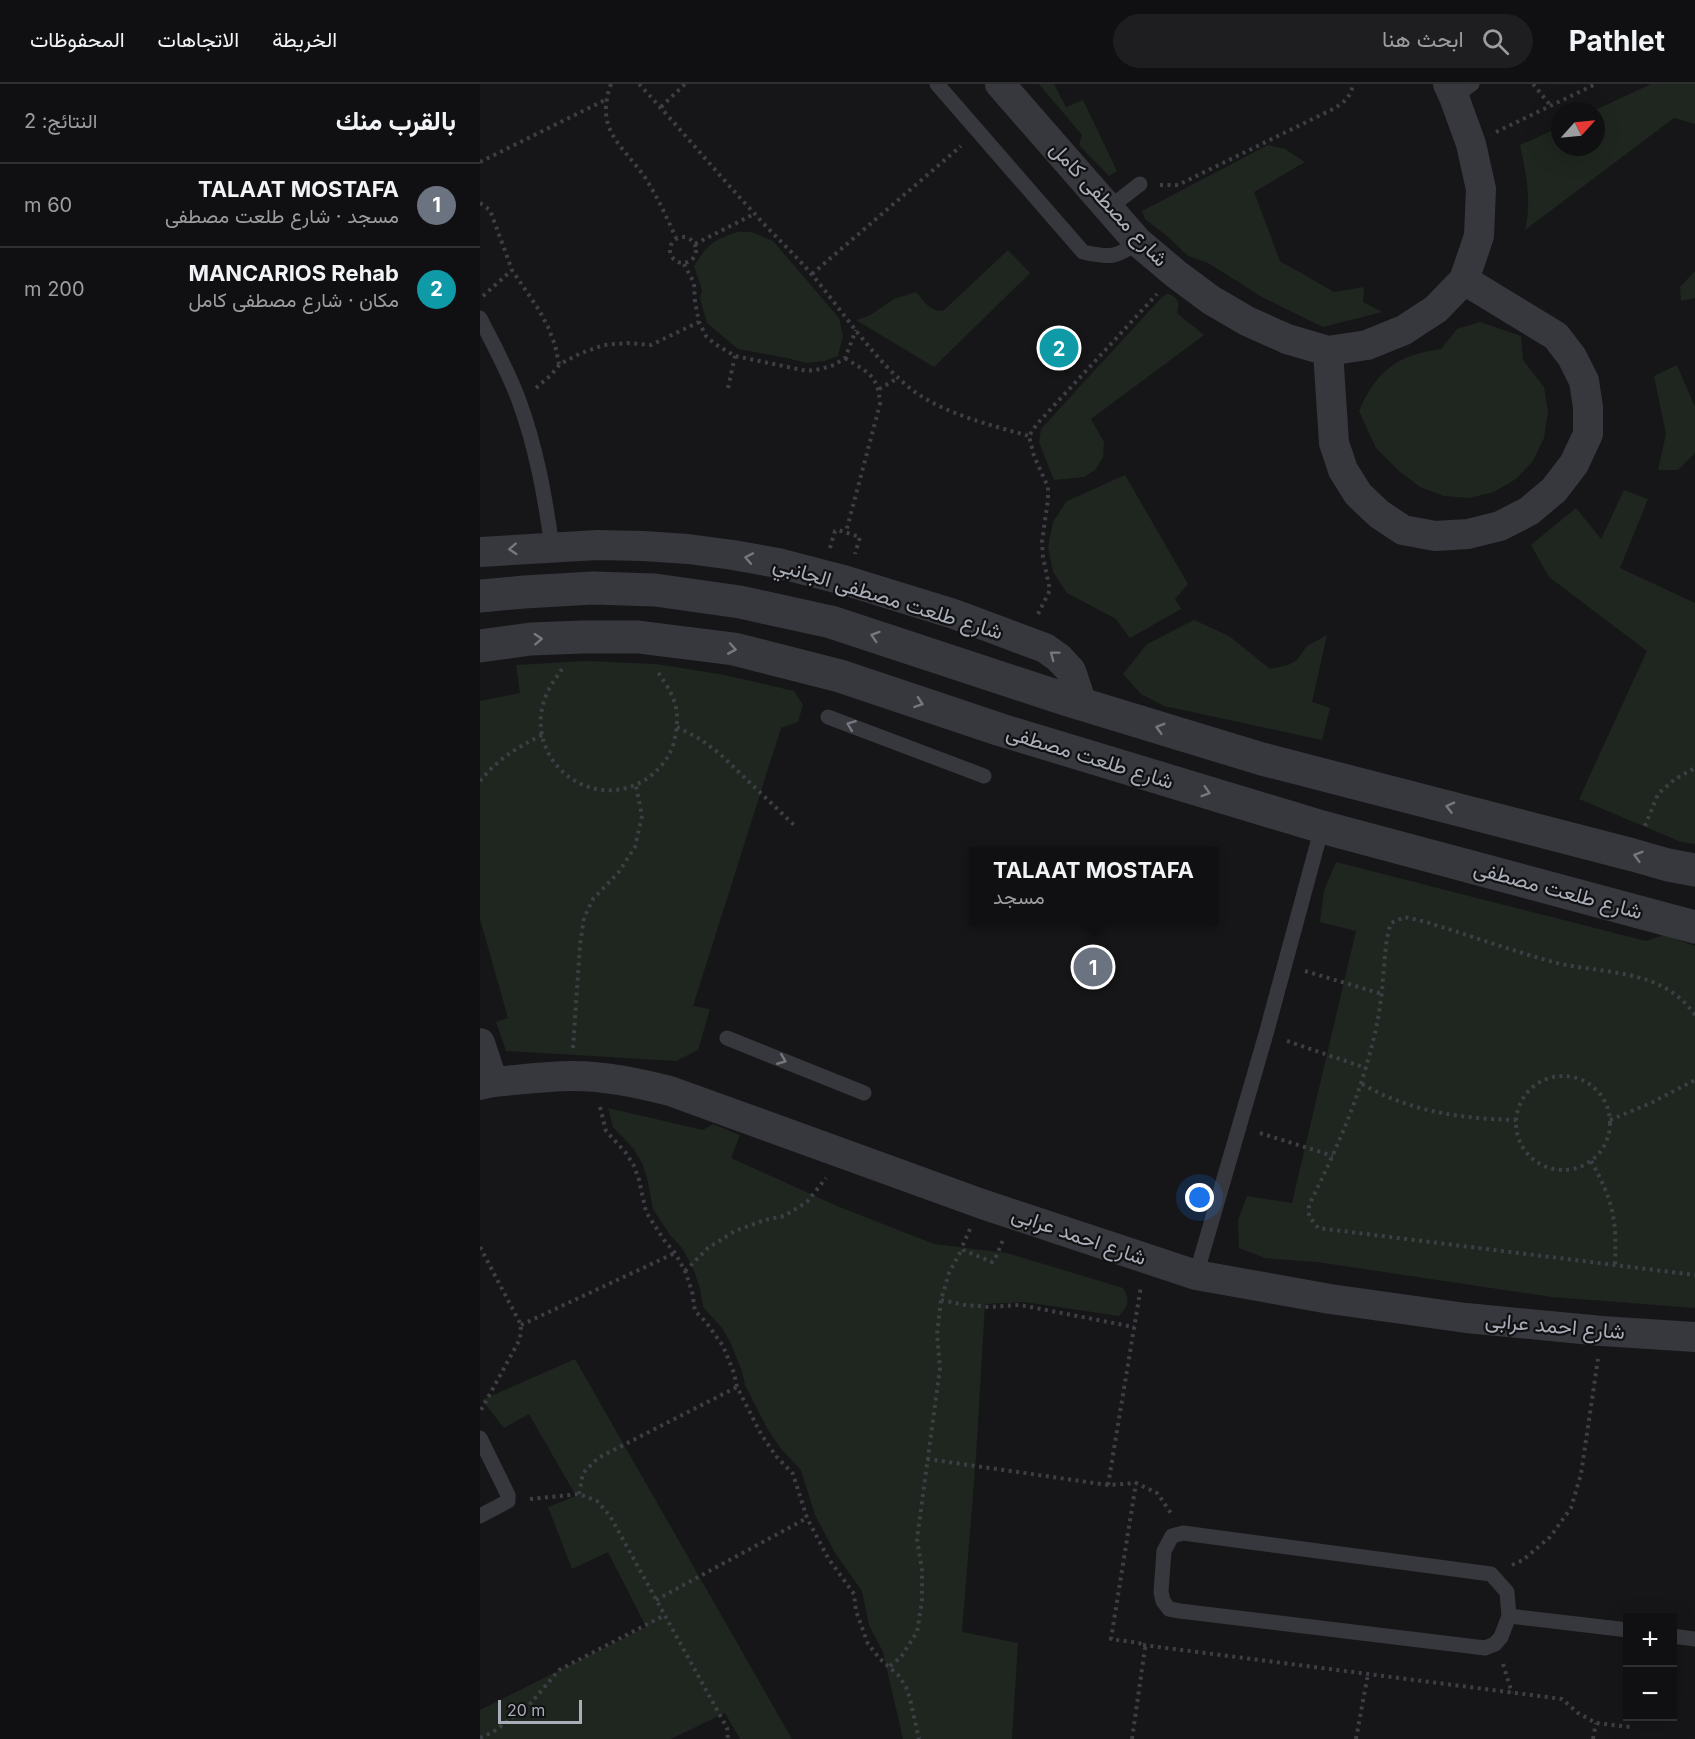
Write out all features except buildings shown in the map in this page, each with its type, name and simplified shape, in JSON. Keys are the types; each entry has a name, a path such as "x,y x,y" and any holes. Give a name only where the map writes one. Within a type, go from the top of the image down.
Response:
{"street":[{"name":"شارع مصطفى كامل","path":"1000,84 1138,242 1176,274 1211,300 1247,321 1287,339 1328,351 1367,345 1404,330 1436,309 1464,280 1479,236 1481,189 1458,88"},
{"path":"1328,351 1334,442 1343,470 1358,494 1379,514 1403,530 1435,536 1468,534 1500,526 1529,511 1554,490 1574,464 1588,434 1588,407 1584,381 1572,357 1556,336 1464,280"},
{"name":"شارع طلعت مصطفى الجانبي","path":"480,552 598,545 643,546 722,553 778,563 847,581 954,614 1045,648 1071,671 1082,704"},
{"path":"480,596 593,588 655,591 740,602 831,622 1082,704 1262,759 1668,865 1695,870"},
{"name":"شارع طلعت مصطفى","path":"480,646 531,639 638,637 734,649 830,673 1001,730 1322,827 1695,927"},
{"path":"480,1042 486,1083"},
{"name":"شارع احمد عرابى","path":"486,1083 583,1076 633,1082 670,1091 982,1204 1196,1275 1330,1299 1466,1318 1695,1337"}],"lane":[{"path":"937,84 1083,252 1102,257 1122,253 1138,242"},
{"path":"1109,208 1147,184"},
{"path":"480,318 518,396 545,496 552,547"},
{"path":"828,717 984,776"},
{"path":"1196,1275 1266,1034 1322,827"},
{"path":"727,1038 864,1094"},
{"path":"480,1438 508,1495 508,1501 480,1516"},
{"path":"1183,1533 1491,1574 1507,1592 1509,1616 1501,1638 1495,1644 1485,1648 1180,1611 1169,1609 1162,1601 1161,1592 1164,1551 1172,1536 1183,1533"},
{"path":"1509,1616 1623,1629"},
{"path":"1677,1637 1695,1639"}],"path":[{"path":"611,84 605,100 608,127 622,150 645,177 663,207 676,238"},
{"path":"639,84 754,214 812,274 882,362 898,378 916,392 947,409 1029,436"},
{"path":"660,107 685,84"},
{"path":"1147,184 1178,185 1344,103 1353,84"},
{"path":"1471,144 1551,106 1533,84"},
{"path":"1559,102 1596,84"},
{"path":"480,162 605,100"},
{"path":"812,274 977,132"},
{"path":"480,203 490,210 512,270 548,327 560,364"},
{"path":"695,244 754,214"},
{"path":"676,238 690,239 695,244 696,254 689,262 684,264 672,258 669,251 676,238"},
{"path":"684,264 694,283 699,322 706,336 735,356 807,371 827,367 845,358 856,329"},
{"path":"480,299 512,270"},
{"path":"1024,640 1050,590 1042,542 1048,487 1034,456 1029,436 1037,424 1176,274"},
{"path":"518,396 541,384 560,364 581,353 604,345 627,343 651,345 699,322"},
{"path":"728,388 735,356"},
{"path":"845,358 873,376 879,389 880,404 846,532"},
{"path":"879,389 898,378"},
{"path":"582,637 547,692 541,713 542,735 551,758 567,777 588,788 613,791 636,786 657,772 671,752 677,728 674,701 638,637"},
{"path":"677,728 700,739 720,754 794,825"},
{"path":"480,782 492,766 517,748 542,735"},
{"path":"1633,855 1658,794 1676,779 1695,768"},
{"path":"636,786 642,816 635,847 618,873 593,899 584,918 580,945 583,1076 606,1131 626,1153 634,1166 646,1212 685,1271 692,1291 695,1311 723,1346 737,1387 760,1434 793,1474 807,1518 828,1558 854,1594 856,1611 868,1644 880,1659 899,1676 906,1687 919,1739"},
{"path":"1695,1015 1687,1003 1663,986 1635,975 1555,962 1405,917 1391,923 1386,939 1382,994 1376,1031 1362,1084 1333,1156 1309,1205 1309,1216 1318,1228 1695,1275"},
{"path":"1284,964 1382,994"},
{"path":"1266,1034 1366,1068"},
{"path":"1568,1076 1587,1083 1601,1095 1610,1120 1610,1131 1600,1153 1580,1167 1567,1170 1542,1165 1531,1157 1523,1147 1518,1135 1516,1120 1523,1097 1532,1088 1543,1080 1568,1076"},
{"path":"1610,1120 1651,1103 1695,1080"},
{"path":"1362,1084 1397,1101 1436,1112 1476,1119 1516,1120"},
{"path":"1239,1126 1333,1156"},
{"path":"685,1271 708,1248 735,1231 784,1216 807,1202 846,1154"},
{"path":"1591,1161 1605,1185 1613,1211 1617,1238 1615,1265"},
{"path":"480,1247 521,1324 520,1339 480,1412"},
{"path":"890,1666 901,1657 917,1632 922,1601 922,1569 917,1539 940,1368 937,1334 941,1300 949,1273 962,1249"},
{"path":"521,1324 675,1253"},
{"path":"1108,1485 1146,1258"},
{"path":"941,1300 989,1307 1020,1305 1134,1327"},
{"path":"1491,1574 1523,1560 1550,1537 1570,1508 1581,1474 1602,1331"},
{"path":"579,1494 583,1473 598,1458 737,1387"},
{"path":"927,1459 1108,1485 1136,1483 1157,1493 1171,1513 1172,1536"},
{"path":"1136,1483 1111,1639 1563,1699 1578,1713 1596,1723 1630,1726"},
{"path":"508,1501 579,1494 597,1501 610,1516 665,1615 727,1728 728,1739"},
{"path":"656,1600 807,1518"},
{"path":"480,1738 493,1732 530,1704 559,1670 665,1615"},
{"path":"1495,1644 1512,1693"},
{"path":"1132,1739 1145,1648 1143,1645"},
{"path":"1356,1739 1368,1674"},
{"path":"1593,1739 1596,1723"}],"shaded area":[{"path":"1039,84 1054,84 1066,107 1083,100 1117,171 1109,176 1079,145 1082,135"},
{"path":"1651,84 1695,84 1695,124 1674,118 1525,230 1528,198 1520,145 1551,131 1551,156 1605,156 1605,105"},
{"path":"1268,145 1285,149 1305,162 1254,192 1280,261 1334,292 1364,287 1363,302 1382,312 1323,327 1262,297 1208,263 1188,256 1145,219 1142,211"},
{"path":"738,232 751,232 773,241 839,318 843,336 838,356 825,361 806,363 738,349 707,323 700,298 702,290 694,266 712,244"},
{"path":"1008,250 1030,273 934,367 856,320 869,316 894,299 916,292 931,308 943,311"},
{"path":"1695,271 1695,298 1681,301 1680,287"},
{"path":"1168,294 1177,301 1177,313 1204,335 1091,419 1104,442 1103,457 1096,469 1084,477 1054,480 1039,442 1041,429 1163,296"},
{"path":"1480,322 1521,336 1523,360 1544,387 1548,412 1544,438 1533,461 1516,479 1494,492 1469,498 1444,496 1420,487 1399,471 1376,448 1359,411 1373,385 1390,367 1412,355 1441,349 1457,329"},
{"path":"1677,365 1695,407 1695,453 1678,470 1658,470 1666,434 1654,376"},
{"path":"1125,475 1188,584 1175,599 1181,609 1130,638 1116,619 1067,593 1053,572 1048,547 1053,522 1067,501"},
{"path":"1624,490 1648,499 1620,568 1695,603 1695,844 1681,842 1579,799 1647,651 1549,577 1531,545 1576,508 1601,539"},
{"path":"1194,620 1229,636 1270,669 1288,665 1297,660 1307,646 1327,635 1312,702 1330,708 1322,740 1164,706 1141,694 1123,674 1147,644"},
{"path":"586,661 656,664 725,675 794,691 803,705 798,722 781,728 693,1006 710,1009 698,1050 676,1061 506,1051 496,1022 508,1018 480,919 480,701 520,693 516,665"},
{"path":"1336,862 1646,941 1664,935 1695,946 1695,1308 1552,1297 1317,1262 1265,1258 1239,1248 1238,1220 1247,1196 1292,1203 1356,931 1320,922 1324,891"},
{"path":"608,1108 703,1130 713,1124 740,1135 731,1158 837,1206 934,1244 1007,1253 1123,1288 1127,1296 1127,1303 1119,1316 1024,1302 985,1304 962,1632 1018,1643 1012,1739 903,1739 883,1652 869,1625 862,1591 835,1553 815,1515 801,1470 782,1450 768,1430 745,1385 730,1342 722,1328 703,1307 693,1268 682,1248 670,1235 653,1209 642,1163 633,1148 613,1127"},
{"path":"575,1359 792,1739 740,1739 725,1713 671,1739 480,1739 480,1710 646,1627 608,1552 572,1569 548,1507 576,1496 529,1414 504,1428 482,1400"}],"place":[{"name":"MANCARIOS Rehab","path":"1059,348"},
{"name":"TALAAT MOSTAFA","path":"1093,967"}]}
